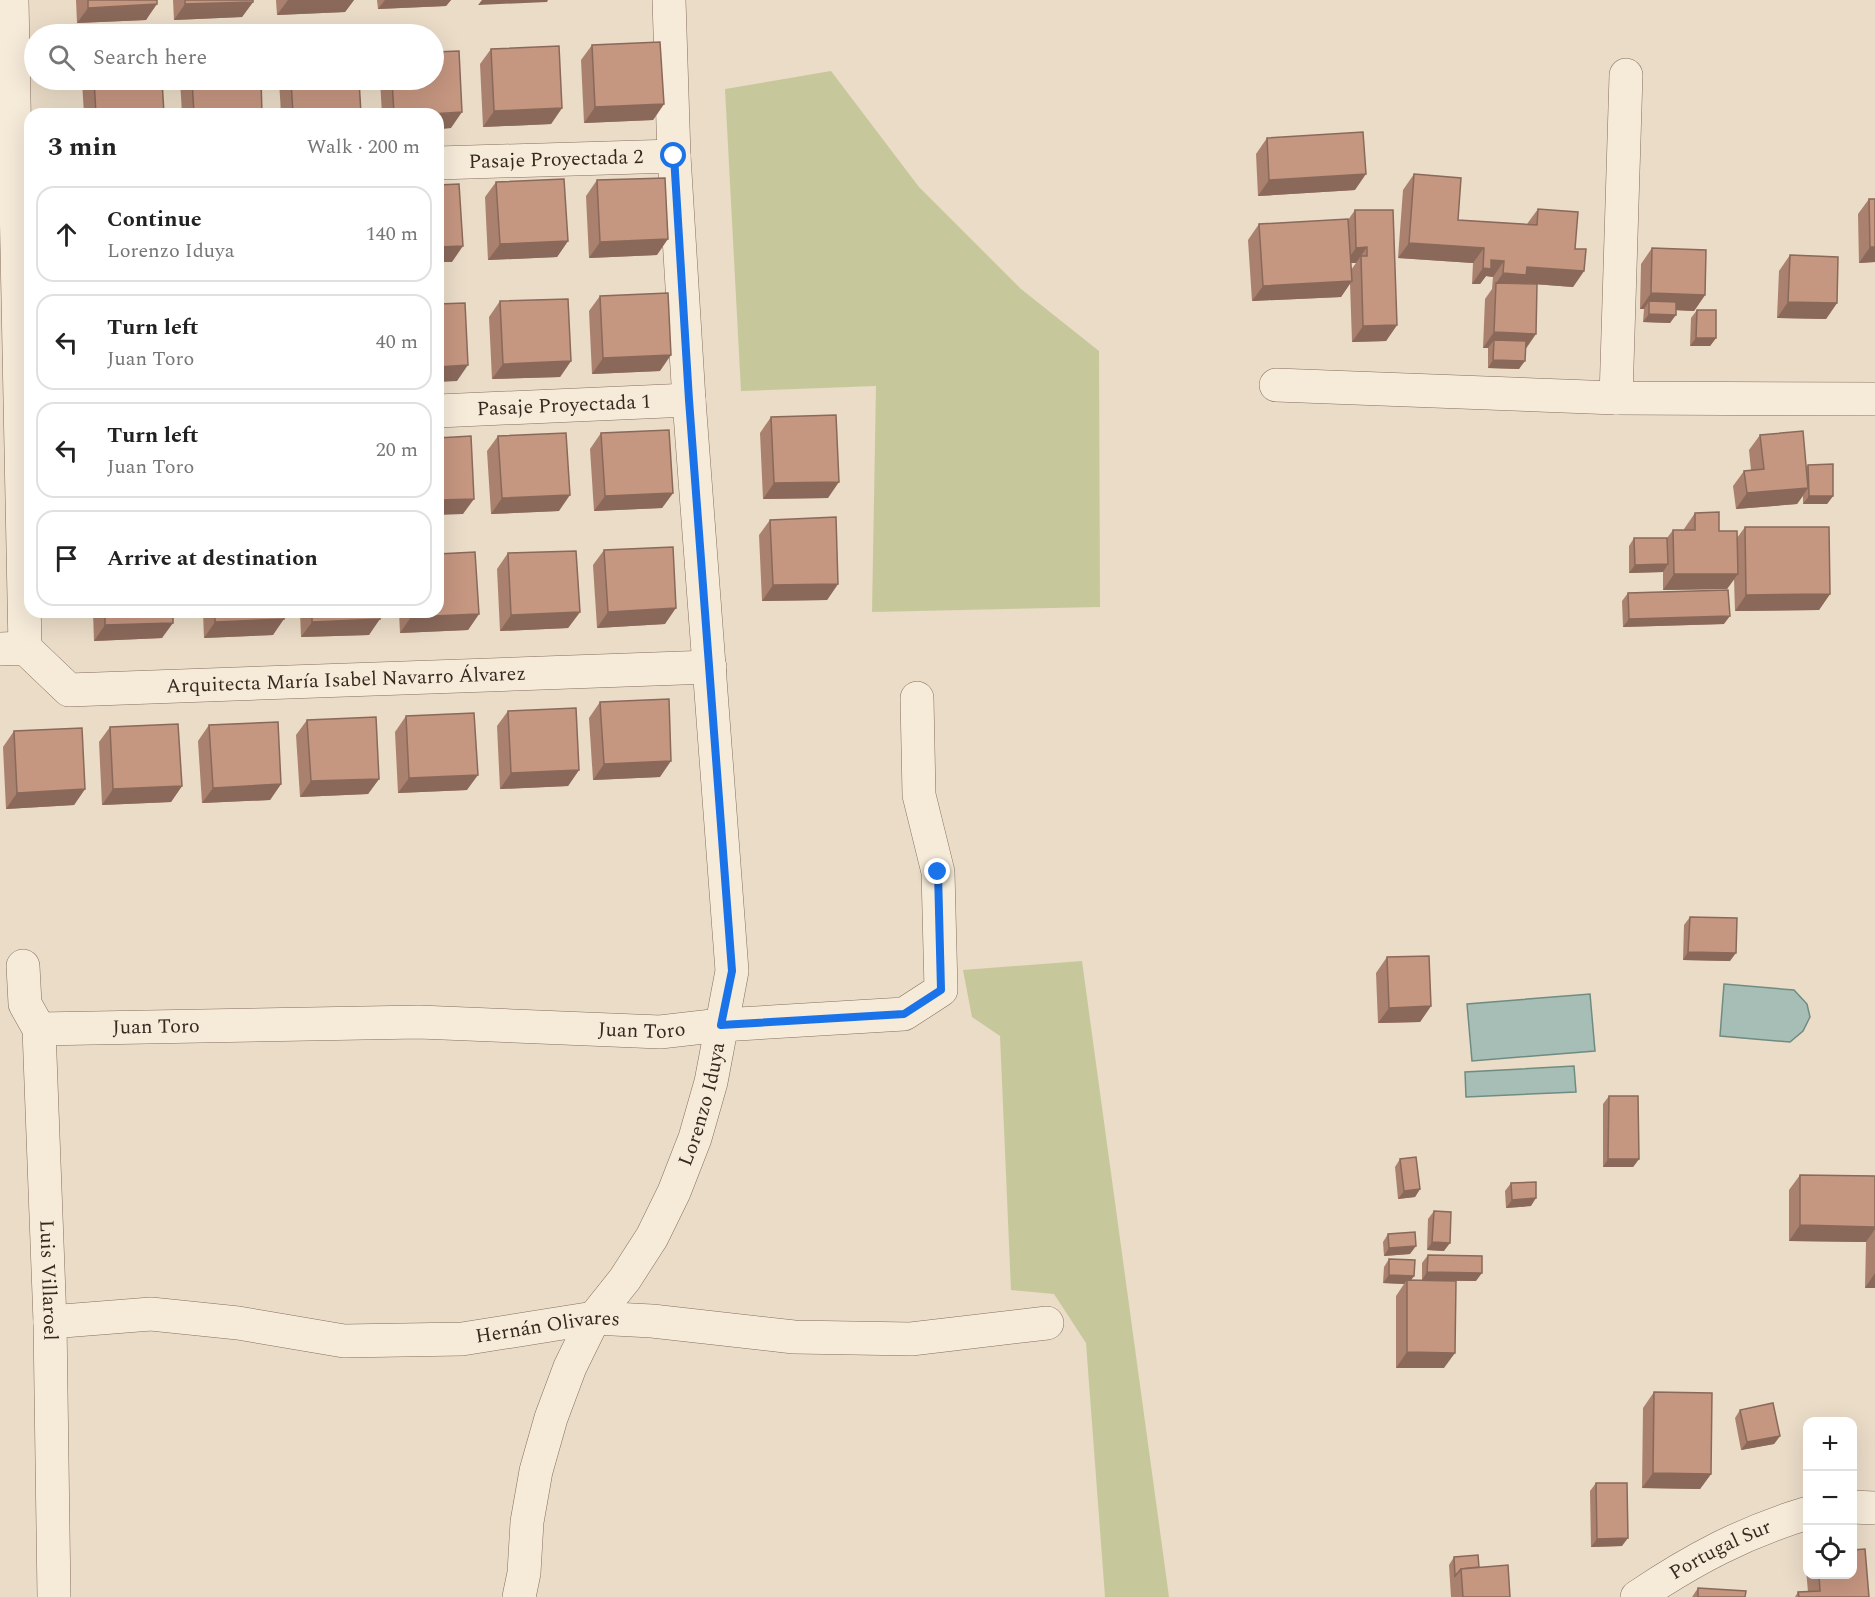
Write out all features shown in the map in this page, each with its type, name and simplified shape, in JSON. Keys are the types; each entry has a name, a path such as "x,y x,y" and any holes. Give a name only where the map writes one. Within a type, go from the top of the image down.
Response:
{"street":[{"path":"12,0 23,175 24,302"},
{"name":"Lorenzo Iduya","path":"519,1597 524,1573 527,1522 539,1460 551,1418 570,1367 594,1318 625,1279 652,1237 674,1192 696,1138 711,1082 732,971 689,400 674,156 669,0"},
{"path":"1616,398 1626,75"},
{"name":"Pasaje Proyectada 2","path":"444,163 674,156"},
{"path":"1275,385 1616,398 1875,399"},
{"name":"Pasaje Proyectada 1","path":"444,411 689,400"},
{"path":"13,648 24,447"},
{"name":"Arquitecta María Isabel Navarro Álvarez","path":"13,648 69,690 710,667"},
{"name":"Juan Toro","path":"39,1029 419,1022 660,1032 721,1025 904,1014 941,990 938,872 919,795 917,698"},
{"name":"Luis Villaroel","path":"23,966 25,1004 39,1029 50,1322 54,1597"},
{"name":"Hernán Olivares","path":"50,1322 151,1314 238,1323 345,1341 462,1339 594,1318 652,1321 794,1337 911,1339 1047,1323"},
{"path":"1857,1508 1875,1508"},
{"name":"Portugal Sur","path":"1637,1597 1680,1568 1726,1543 1776,1522 1803,1514"}],"green space":[{"path":"831,71 919,187 1021,289 1099,351 1100,607 872,612 876,386 741,391 725,89"},
{"path":"1082,961 1169,1597 1105,1597 1086,1343 1054,1294 1011,1290 1000,1036 972,1017 963,970"}],"water":[{"path":"1724,984 1794,990 1807,1004 1810,1017 1803,1031 1790,1042 1720,1036"},
{"path":"1590,994 1595,1051 1472,1061 1467,1004"},
{"path":"1574,1066 1576,1092 1466,1097 1465,1072"}],"building":[{"path":"88,0 157,0 157,4 88,8"},
{"path":"185,0 253,0 253,2 185,4"},
{"path":"660,42 664,104 595,107 592,45"},
{"path":"559,46 562,108 494,111 491,49"},
{"path":"459,51 462,112 444,113 444,108 394,108 393,90 444,90 444,52"},
{"path":"95,90 163,90 164,108 96,108"},
{"path":"193,90 261,90 262,108 194,108"},
{"path":"292,90 360,90 361,108 293,108"},
{"path":"1363,132 1366,174 1269,180 1267,138"},
{"path":"1414,174 1461,178 1458,220 1537,225 1538,209 1578,212 1575,249 1586,249 1584,271 1527,267 1526,275 1503,273 1504,261 1491,260 1491,269 1483,268 1484,248 1409,243"},
{"path":"665,178 668,239 600,242 597,180"},
{"path":"564,179 568,241 500,244 496,182"},
{"path":"459,184 463,246 444,247 444,185"},
{"path":"1869,199 1875,199 1875,247 1870,247"},
{"path":"1355,210 1393,210 1397,325 1363,326 1361,256 1367,256 1367,247 1356,248"},
{"path":"1348,219 1352,281 1263,286 1259,224"},
{"path":"1652,248 1706,250 1705,295 1651,293"},
{"path":"1790,255 1838,257 1837,303 1788,302"},
{"path":"1496,283 1537,284 1536,334 1494,332"},
{"path":"668,293 671,355 603,358 600,296"},
{"path":"568,299 571,361 503,364 500,301"},
{"path":"1649,301 1676,302 1676,315 1649,314"},
{"path":"465,303 468,365 444,367 444,304"},
{"path":"1697,310 1716,310 1716,338 1696,338"},
{"path":"1494,340 1526,341 1525,361 1493,360"},
{"path":"836,415 839,482 774,483 771,417"},
{"path":"669,430 673,493 605,496 601,433"},
{"path":"1803,431 1808,488 1747,493 1744,471 1764,469 1760,435"},
{"path":"566,433 570,495 502,498 498,436"},
{"path":"471,436 474,499 444,500 444,438"},
{"path":"1833,464 1833,496 1809,496 1808,465"},
{"path":"1719,512 1719,531 1737,531 1738,574 1674,574 1673,530 1695,530 1695,513"},
{"path":"836,517 838,584 773,585 770,520"},
{"path":"1745,527 1829,527 1830,594 1746,595"},
{"path":"1634,538 1667,538 1668,564 1635,565"},
{"path":"673,547 676,608 608,612 604,550"},
{"path":"576,551 580,612 511,615 508,553"},
{"path":"475,552 479,614 444,616 444,554"},
{"path":"1728,590 1730,616 1629,619 1628,593"},
{"path":"105,618 173,618 173,623 105,625"},
{"path":"215,618 284,618 284,619 215,622"},
{"path":"312,618 380,618 380,619 312,622"},
{"path":"669,699 671,761 604,764 600,702"},
{"path":"576,708 579,770 511,773 508,711"},
{"path":"474,713 478,775 409,778 406,716"},
{"path":"376,717 379,779 311,781 307,720"},
{"path":"278,722 281,784 213,788 209,725"},
{"path":"178,724 182,786 113,789 110,727"},
{"path":"82,728 85,789 17,793 14,731"},
{"path":"1690,917 1737,918 1736,953 1688,952"},
{"path":"1429,956 1431,1006 1389,1008 1387,957"},
{"path":"1609,1096 1638,1096 1639,1159 1608,1159"},
{"path":"1416,1157 1420,1189 1404,1191 1400,1159"},
{"path":"1800,1175 1875,1176 1875,1227 1800,1225"},
{"path":"1536,1182 1536,1198 1512,1200 1511,1183"},
{"path":"1434,1211 1451,1212 1450,1243 1432,1242"},
{"path":"1415,1232 1416,1246 1389,1248 1388,1234"},
{"path":"1428,1255 1482,1256 1482,1273 1427,1272"},
{"path":"1389,1259 1415,1260 1414,1276 1389,1275"},
{"path":"1407,1280 1456,1281 1455,1353 1407,1352"},
{"path":"1654,1392 1712,1393 1711,1474 1653,1473"},
{"path":"1773,1403 1780,1436 1747,1442 1740,1410"},
{"path":"1596,1483 1627,1483 1628,1538 1597,1539"},
{"path":"1865,1549 1869,1597 1799,1597 1798,1592 1820,1591 1819,1579 1857,1579 1857,1550"},
{"path":"1478,1555 1479,1567 1461,1569 1455,1576 1454,1557"},
{"path":"1508,1565 1510,1597 1463,1597 1461,1569"},
{"path":"1698,1588 1746,1591 1745,1597 1698,1597"}],"route":[{"path":"674,156 689,400 732,971 721,1025 904,1014 941,990 938,872"}]}
